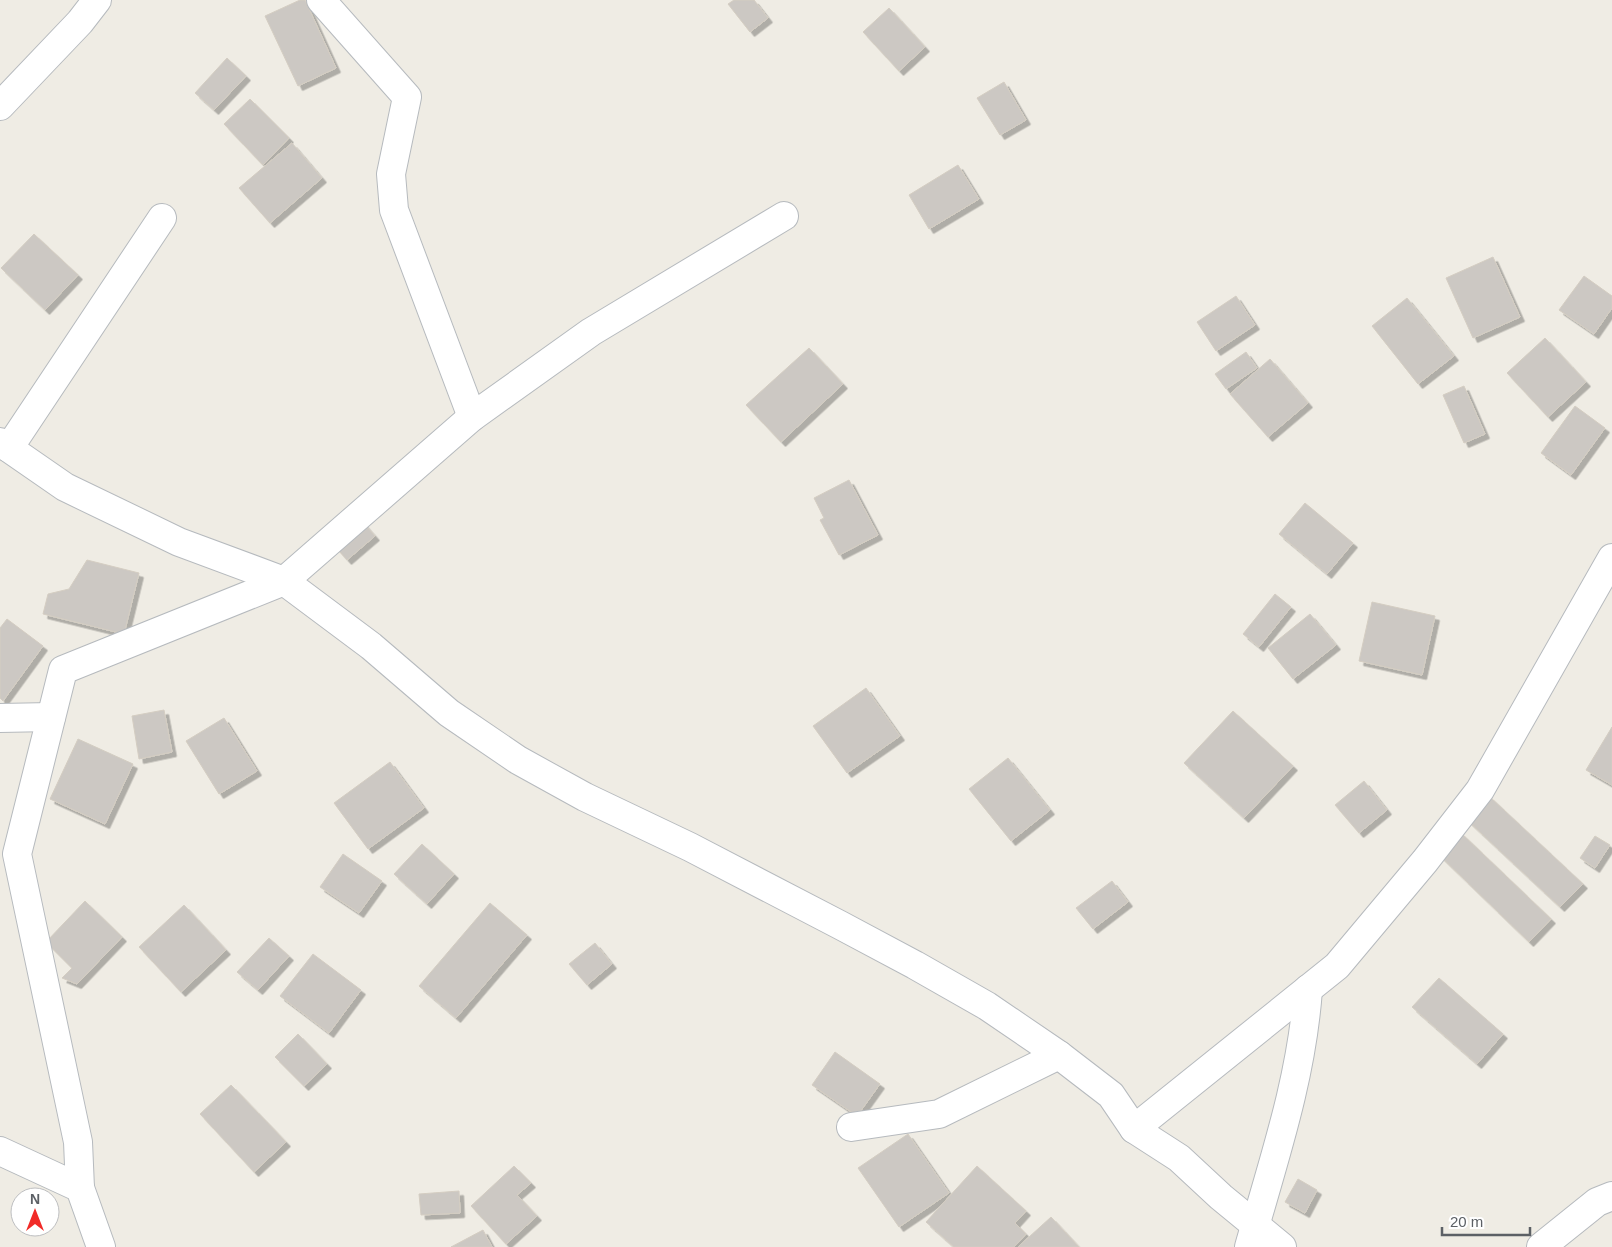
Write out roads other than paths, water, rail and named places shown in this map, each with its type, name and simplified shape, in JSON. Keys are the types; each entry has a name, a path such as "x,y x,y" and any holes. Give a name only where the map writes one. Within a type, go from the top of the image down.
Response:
{"street":[{"path":"0,106 80,22 97,0"},
{"path":"321,0 407,97 391,174 394,210 472,417"},
{"path":"102,1247 80,1188 78,1142 17,854 63,670 284,581 472,417 591,332 784,216"},
{"path":"162,218 4,445 65,487 180,542 284,581 371,646 449,713 518,760 586,797 698,852 915,965 987,1006 1059,1055 1111,1095 1134,1129 1179,1158 1221,1197 1252,1236 1282,1247"},
{"path":"1134,1129 1337,966 1425,861 1480,790 1612,558"},
{"path":"0,718 51,717"},
{"path":"1252,1236 1290,1101 1306,1018 1308,990"},
{"path":"851,1127 939,1114 1059,1055"},
{"path":"0,1151 80,1188"},
{"path":"1541,1247 1597,1202 1612,1196"}]}
